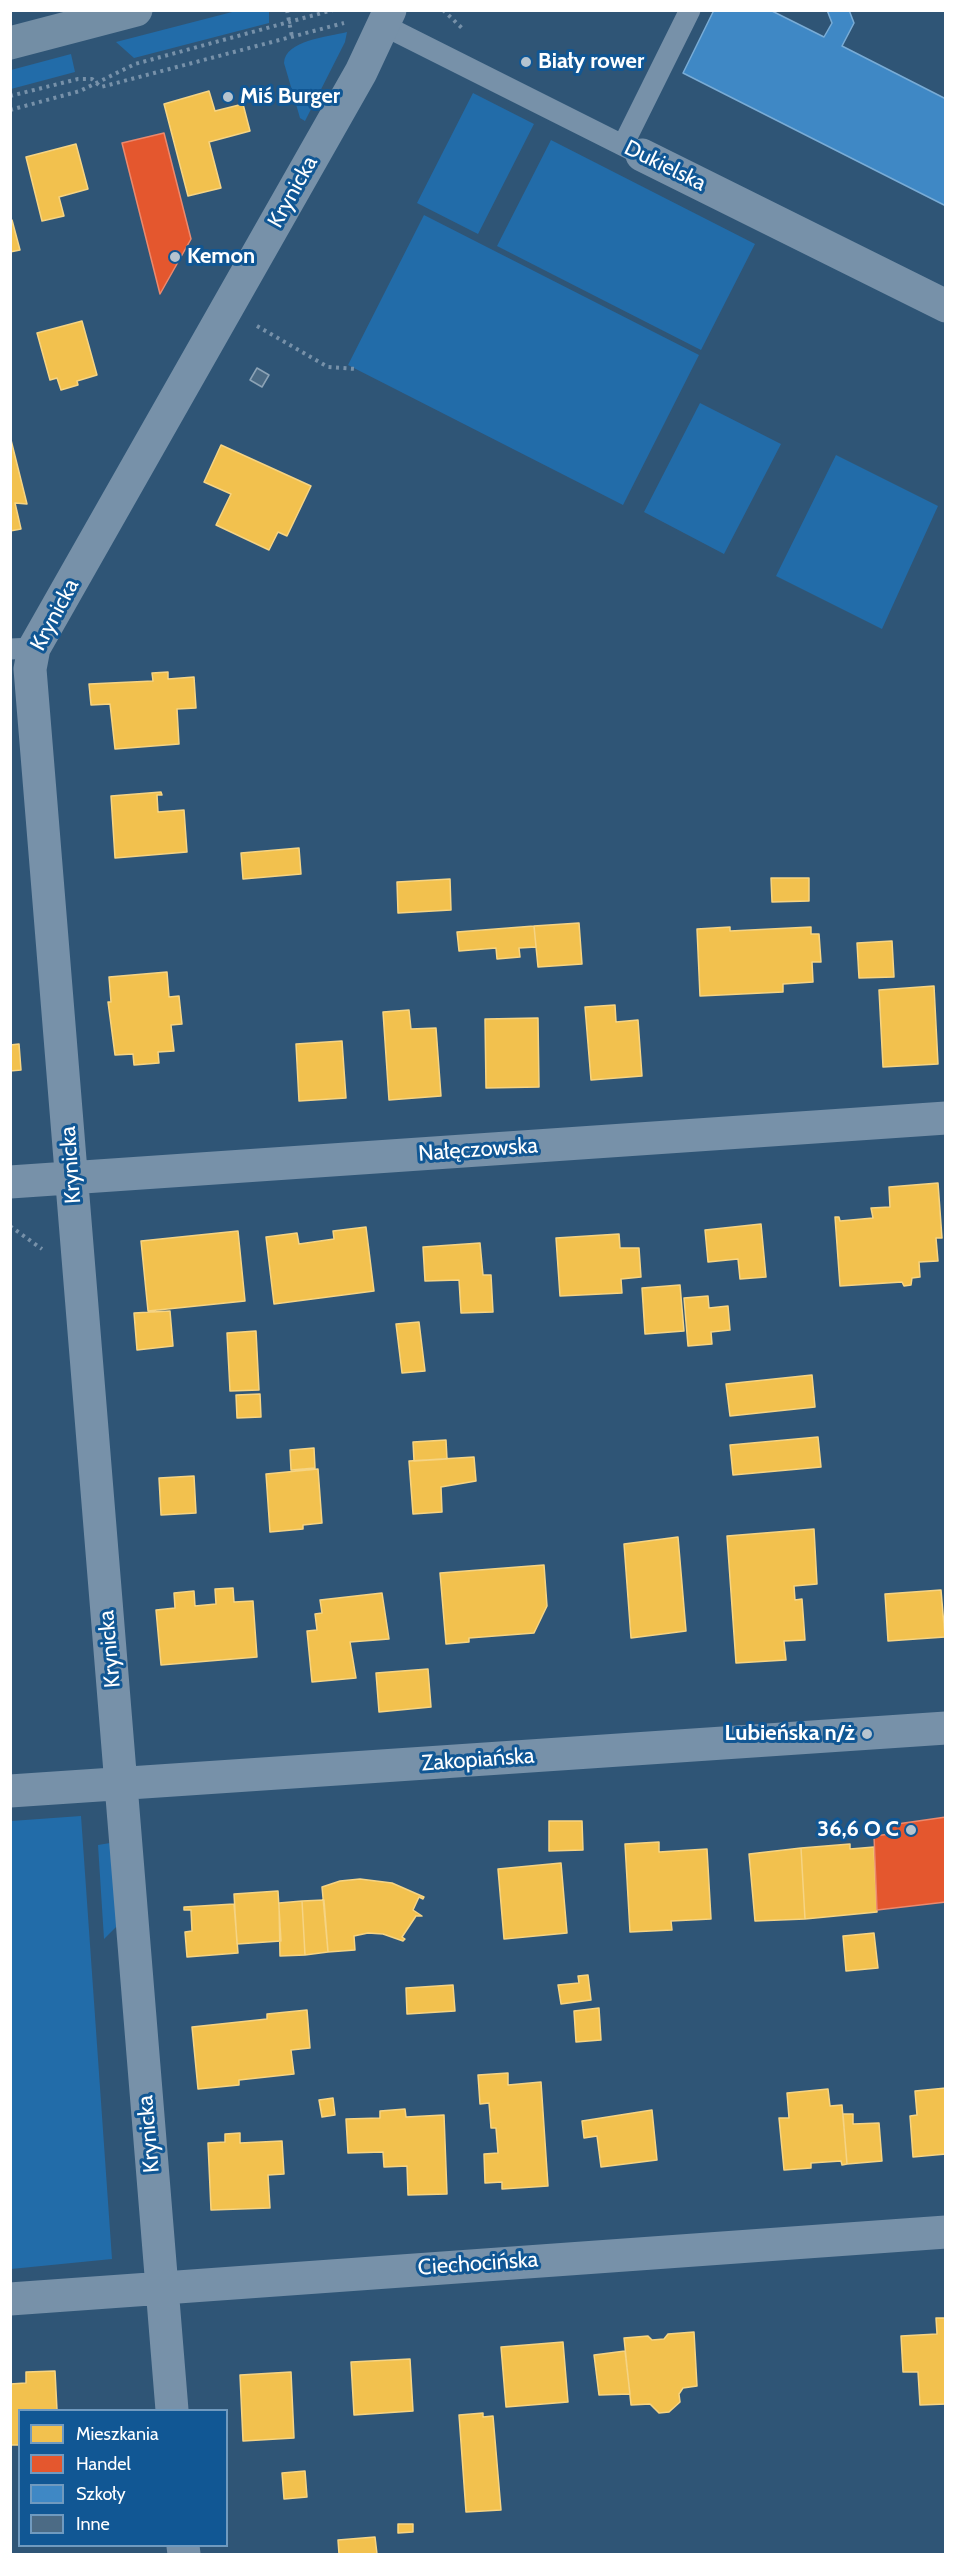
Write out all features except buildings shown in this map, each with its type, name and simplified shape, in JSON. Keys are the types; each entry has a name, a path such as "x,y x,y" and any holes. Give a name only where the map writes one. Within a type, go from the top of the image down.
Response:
{"street":[{"path":"10,44 136,10"},
{"name":"Krynicka","path":"172,2409 30,669 22,648 105,526 388,18"},
{"name":"Dukielska","path":"633,150 945,306"},
{"name":"Nałęczowska","path":"10,1182 945,1118"},
{"name":"Zakopiańska","path":"10,1791 945,1728"},
{"name":"Ciechocińska","path":"10,2299 945,2232"}],"lane":[{"path":"633,150 690,10"},
{"name":"Dukielska","path":"388,18 633,150"}],"path":[{"path":"287,10 292,37"},
{"path":"10,110 80,91 135,64 333,10"},
{"path":"10,96 78,79 92,79 101,87 350,22"},
{"path":"253,323 328,367 356,369"},
{"path":"10,1226 42,1250"}],"shaded area":[{"path":"236,11 269,11 269,23 134,58 116,42"},
{"path":"347,32 345,42 305,121 300,118 284,63 286,55 299,44"},
{"path":"71,54 75,72 11,89 11,70"},
{"path":"473,93 534,124 478,234 417,203"},
{"path":"551,140 755,244 701,350 497,246"},
{"path":"424,215 699,355 623,505 348,365"},
{"path":"700,403 781,444 724,554 644,512"},
{"path":"836,455 938,506 882,629 776,576"},
{"path":"81,1816 112,2259 11,2269 11,1821"},
{"path":"110,1843 117,1926 104,1939 98,1845"}],"place":[{"name":"Biały rower","path":"526,62"},
{"name":"Miś Burger","path":"228,97"},
{"name":"Kemon","path":"175,257"},
{"name":"Lubieńska n/ż","path":"867,1734"},
{"name":"36,6 O C","path":"911,1830"}]}
